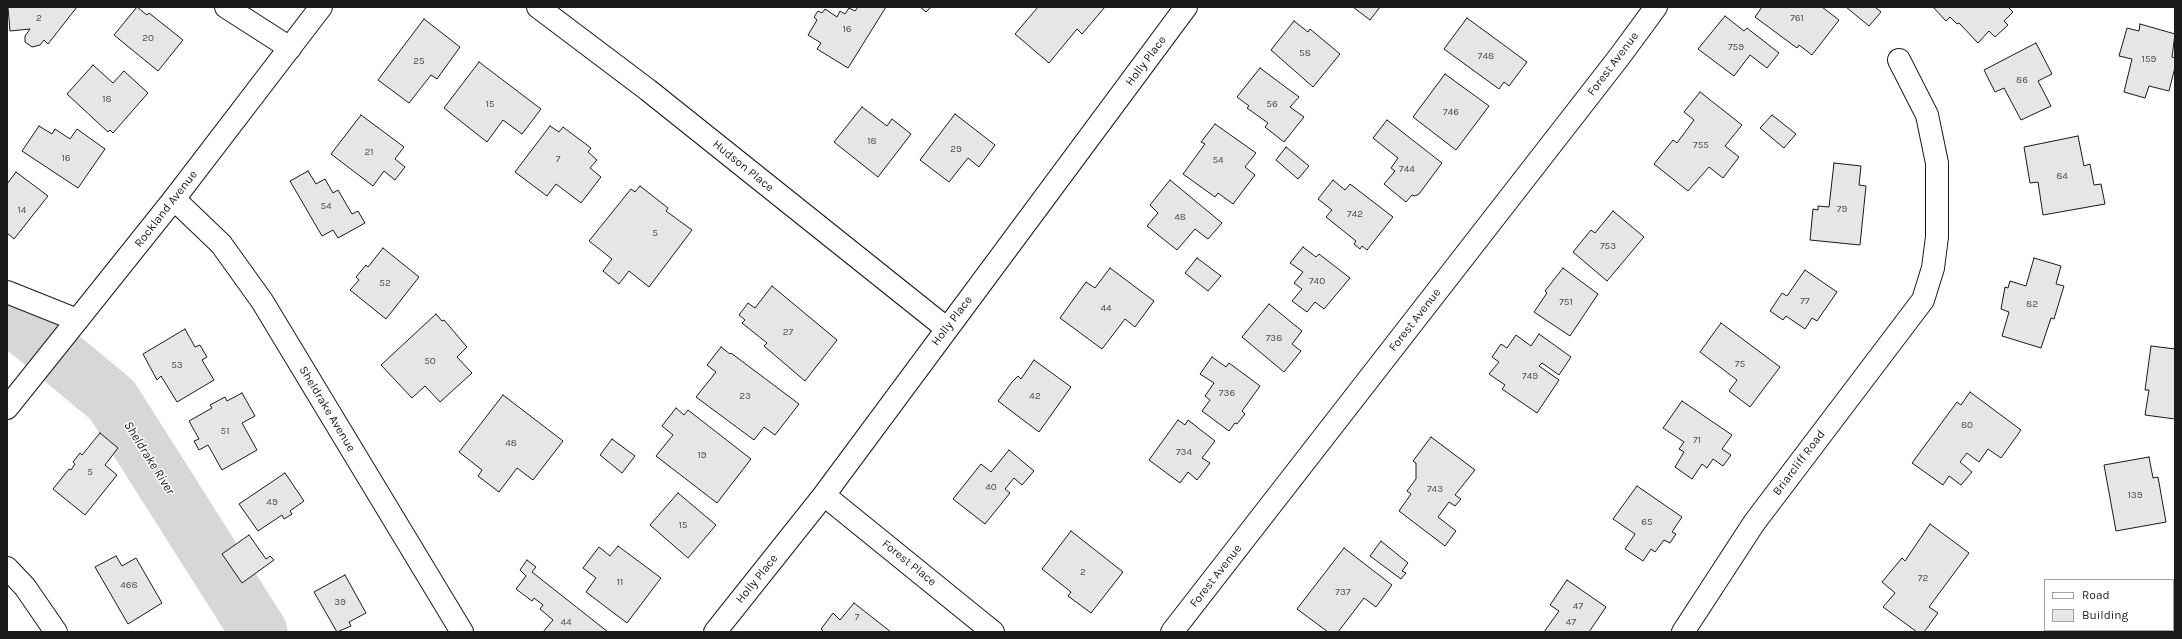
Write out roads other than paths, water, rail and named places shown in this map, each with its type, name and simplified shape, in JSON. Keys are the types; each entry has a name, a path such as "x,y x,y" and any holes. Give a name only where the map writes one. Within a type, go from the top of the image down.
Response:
{"street":[{"path":"226,7 290,48"},
{"name":"Rockland Avenue","path":"7,408 174,199 321,7"},
{"name":"Hudson Place","path":"538,7 648,90 946,328"},
{"name":"Holly Place","path":"715,632 824,495 946,328 1186,7"},
{"name":"Forest Avenue","path":"1172,632 1620,56 1656,7"},
{"name":"Briarcliff Road","path":"1683,632 1754,523 1923,300 1933,268 1937,236 1937,163 1927,115 1899,60"},
{"name":"Sheldrake Avenue","path":"174,199 221,244 262,301 462,632"},
{"path":"7,292 77,320"},
{"name":"Forest Place","path":"824,495 993,632"},
{"path":"7,568 25,588 56,632"}],"waterway":[{"name":"Sheldrake River","path":"7,313 112,400 259,632"}]}
